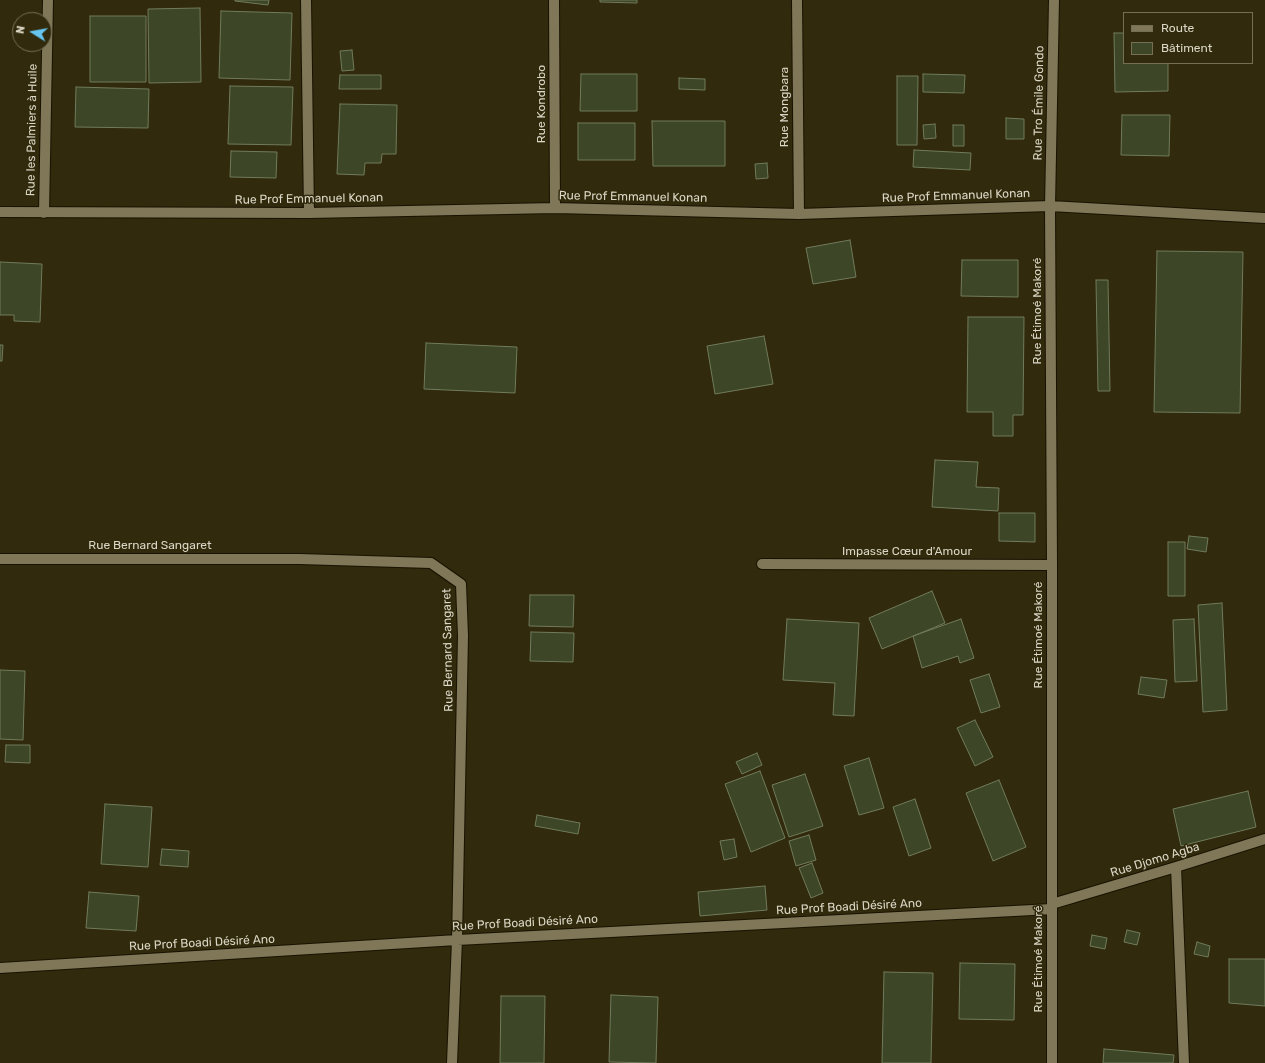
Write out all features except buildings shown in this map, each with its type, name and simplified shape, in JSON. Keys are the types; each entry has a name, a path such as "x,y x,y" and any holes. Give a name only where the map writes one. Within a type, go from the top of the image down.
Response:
{"street":[{"name":"Rue les Palmiers à Huile","path":"44,213 48,0"},
{"path":"306,0 309,213"},
{"name":"Rue Kondrobo","path":"554,0 555,208"},
{"name":"Rue Mongbara","path":"797,0 799,214"},
{"name":"Rue Tro Émile Gondo","path":"1050,206 1054,0"},
{"name":"Rue Prof Emmanuel Konan","path":"0,212 309,213 555,208 799,214 1050,206 1265,218"},
{"name":"Rue Étimoé Makoré","path":"1050,206 1052,1063"},
{"name":"Rue Bernard Sangaret","path":"0,559 300,559 431,563 461,584 463,636 457,940 452,1063"},
{"name":"Impasse Cœur d'Amour","path":"762,564 1052,565"},
{"name":"Rue Djomo Agba","path":"1052,907 1265,839"},
{"path":"1176,868 1184,1063"},
{"name":"Rue Prof Boadi Désiré Ano","path":"0,968 457,940 1052,907"}]}
